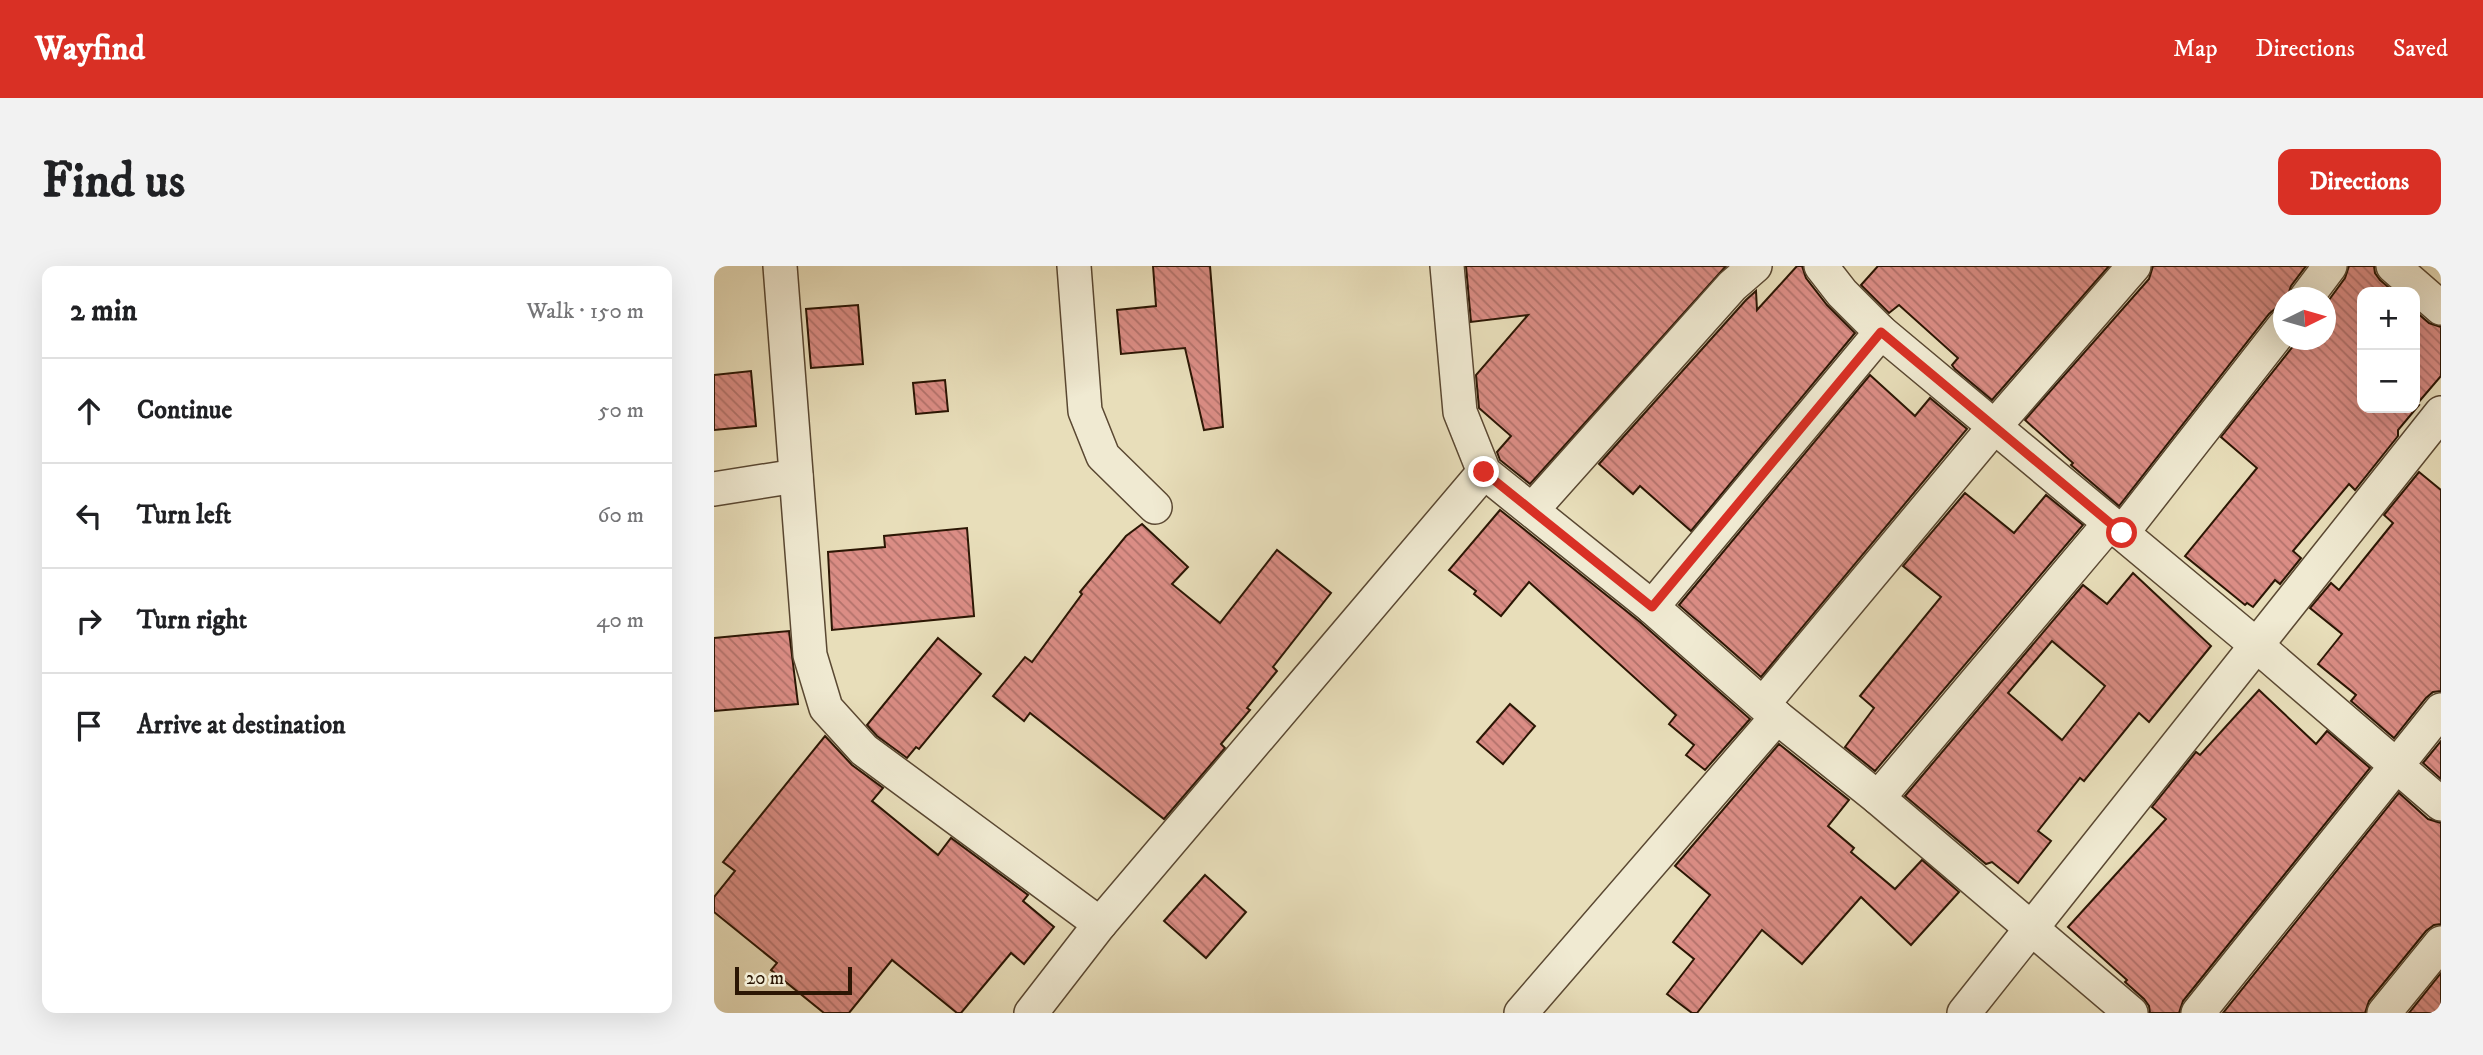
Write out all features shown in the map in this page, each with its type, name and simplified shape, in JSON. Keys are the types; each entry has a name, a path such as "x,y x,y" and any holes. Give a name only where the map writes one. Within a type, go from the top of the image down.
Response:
{"street":[{"path":"780,266 810,654 826,708 864,750 1100,925"},
{"path":"1074,266 1085,411 1103,456 1155,507"},
{"path":"1447,266 1460,412 1484,472 1652,607 1770,711 1878,798 2131,1013"},
{"path":"1532,510 1732,286 1755,266"},
{"path":"1821,266 1842,293 1881,332 2441,804"},
{"path":"1521,1013 1770,711 1995,426 2134,266"},
{"path":"2314,287 2330,266"},
{"path":"2393,266 2441,308"},
{"path":"1652,607 1881,332"},
{"path":"1878,798 2116,528 2273,339"},
{"path":"1964,1013 2441,413"},
{"path":"1031,1013 1100,925 1484,472"},
{"path":"714,489 796,476"},
{"path":"2198,1013 2441,710"},
{"path":"2384,1013 2441,943"}],"building":[{"path":"1153,266 1210,266 1223,427 1204,430 1185,348 1121,354 1117,310 1156,306"},
{"path":"1466,266 1726,266 1530,484 1500,460 1497,452 1511,436 1479,408 1476,375 1528,315 1471,322"},
{"path":"1797,266 1802,266 1806,278 1827,305 1855,333 1691,531 1640,486 1633,494 1599,464 1746,300 1756,291 1757,310"},
{"path":"1878,266 2109,266 1992,400 1955,369 1952,365 1958,358 1899,305 1889,313 1861,285"},
{"path":"2153,266 2306,266 2291,287 2273,287 2273,311 2119,506 2071,465 2073,463 2025,420 2149,279"},
{"path":"2349,266 2374,266 2375,273 2388,287 2357,287 2357,413 2412,413 2398,430 2398,436 2355,490 2349,484 2293,551 2301,558 2280,584 2275,580 2253,607 2247,603 2245,605 2185,556 2257,468 2221,437 2290,350 2336,350 2336,290 2345,278"},
{"path":"858,305 863,364 811,368 806,309"},
{"path":"2420,315 2429,323 2441,327 2441,376 2420,400"},
{"path":"751,371 756,426 714,430 714,375"},
{"path":"1870,375 1915,416 1930,398 1967,429 1761,677 1679,605"},
{"path":"945,380 948,411 916,414 913,383"},
{"path":"2419,472 2441,490 2441,691 2433,692 2426,698 2394,738 2351,701 2356,695 2318,664 2342,634 2310,608 2331,583 2339,590 2393,523 2384,515"},
{"path":"1965,493 2014,533 2046,495 2083,525 1875,771 1845,747 1874,708 1860,696 1941,597 1903,566"},
{"path":"1500,510 1640,622 1750,719 1705,770 1686,755 1694,745 1669,724 1676,715 1529,582 1501,616 1474,594 1476,591 1449,570"},
{"path":"1142,524 1188,567 1172,584 1220,623 1277,550 1331,593 1273,667 1277,671 1247,708 1250,710 1221,744 1225,748 1164,819 1030,713 1024,721 993,696 1025,657 1032,662 1082,594 1080,592 1126,536"},
{"path":"967,528 974,616 832,630 828,552 885,547 884,536"},
{"path":"2133,573 2211,646 2149,722 2139,713 2084,781 2080,778 2038,831 2051,841 2018,883 1992,862 1986,864 1905,796 2083,585 2107,604","holes":["2052,641 2105,686 2062,740 2008,693"]},
{"path":"789,631 798,704 714,711 714,638"},
{"path":"938,638 981,674 919,749 916,747 907,758 877,736 867,725"},
{"path":"2259,690 2316,744 2327,731 2370,768 2183,1001 2179,1013 2150,1013 2149,1006 2125,982 2127,980 2068,927 2166,819 2152,807 2196,752 2200,755"},
{"path":"1510,704 1535,726 1503,764 1477,742"},
{"path":"825,736 852,765 883,788 872,801 938,855 951,838 1028,895 1023,901 1054,927 1024,964 1011,953 961,1013 957,1013 892,960 849,1013 824,1013 771,970 777,963 714,912 714,897 735,871 723,862"},
{"path":"2441,741 2441,779 2423,763"},
{"path":"1779,744 1849,800 1828,826 1854,848 1851,852 1895,889 1922,860 1959,892 1911,945 1861,897 1802,964 1762,930 1697,1013 1692,1013 1667,994 1694,959 1673,942 1710,895 1675,866"},
{"path":"2399,793 2428,819 2441,823 2441,924 2426,931 2369,1001 2365,1013 2223,1013"},
{"path":"1205,875 1246,912 1206,958 1164,921"},
{"path":"2441,973 2441,1013 2409,1013"}],"route":[{"path":"1484,472 1652,607 1881,332 2122,533"}]}
